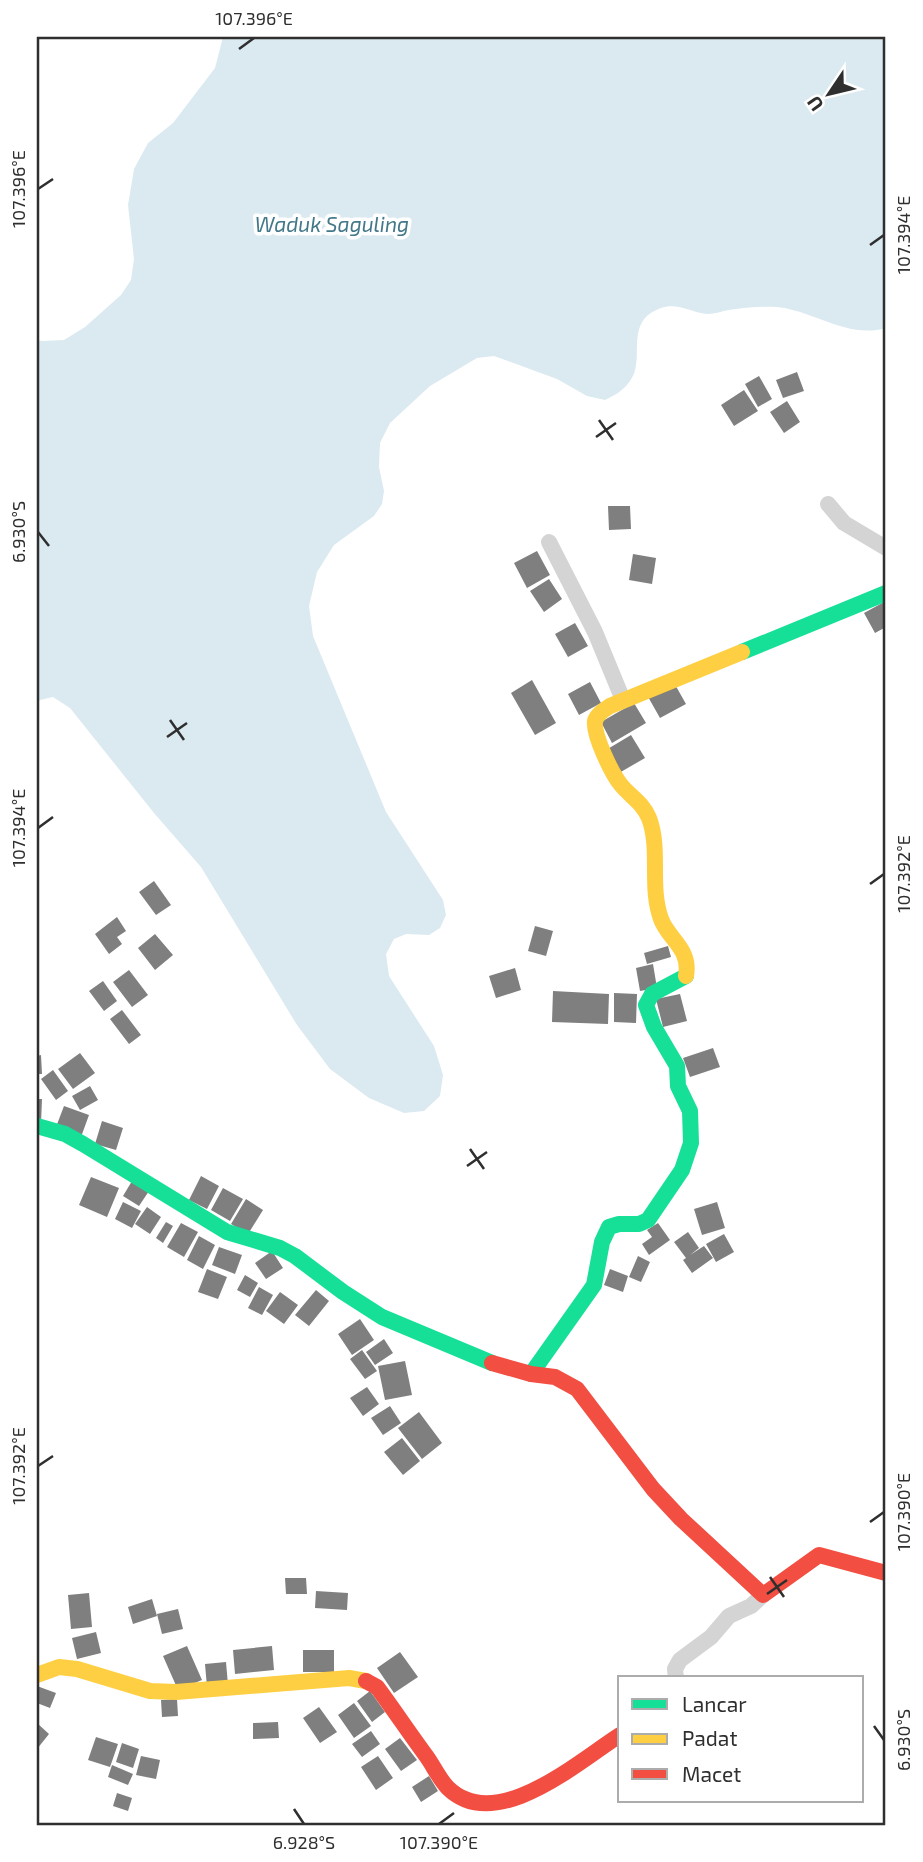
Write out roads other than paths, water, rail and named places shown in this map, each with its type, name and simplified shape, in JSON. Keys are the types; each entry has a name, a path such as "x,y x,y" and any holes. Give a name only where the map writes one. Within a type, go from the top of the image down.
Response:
{"street":[{"path":"828,504 844,523 886,548"},
{"path":"549,542 595,632 623,700"},
{"path":"531,1374 594,1285 600,1272 599,1247 609,1227 623,1222 640,1225 648,1220 679,1179 689,1156 690,1110 679,1089 680,1068 647,1017 646,1005 652,995 683,979 688,969 673,934 661,920 650,822 639,801 620,783 595,725 596,718 601,712 623,700 886,593"},
{"path":"37,1126 65,1134 93,1149 227,1232 281,1248 382,1317 486,1362 531,1374 555,1377 577,1388 653,1489 764,1595"},
{"path":"676,1676 675,1669 680,1660 710,1637 729,1616 751,1606 810,1559 819,1555 886,1573"},
{"path":"37,1675 60,1667 77,1669 150,1691 176,1692 349,1678 365,1681 377,1687 449,1789 458,1797 481,1803 506,1801 540,1788 618,1736"}],"water":[{"name":"Waduk Saguling","path":"223,37 886,37 886,328 858,330 777,307 747,307 708,314 667,306 649,314 642,322 637,342 635,372 622,390 605,400 587,396 557,379 494,356 477,358 430,386 390,423 380,443 379,467 384,491 382,504 374,516 334,545 317,572 309,606 313,636 386,812 443,900 446,915 440,928 429,935 406,934 394,939 386,954 389,976 434,1046 443,1075 440,1096 424,1111 404,1113 369,1098 330,1069 297,1025 201,867 70,708 53,697 40,700 37,704 37,340 64,340 85,327 121,295 131,280 134,259 128,205 134,169 148,143 173,123 215,68"}]}
